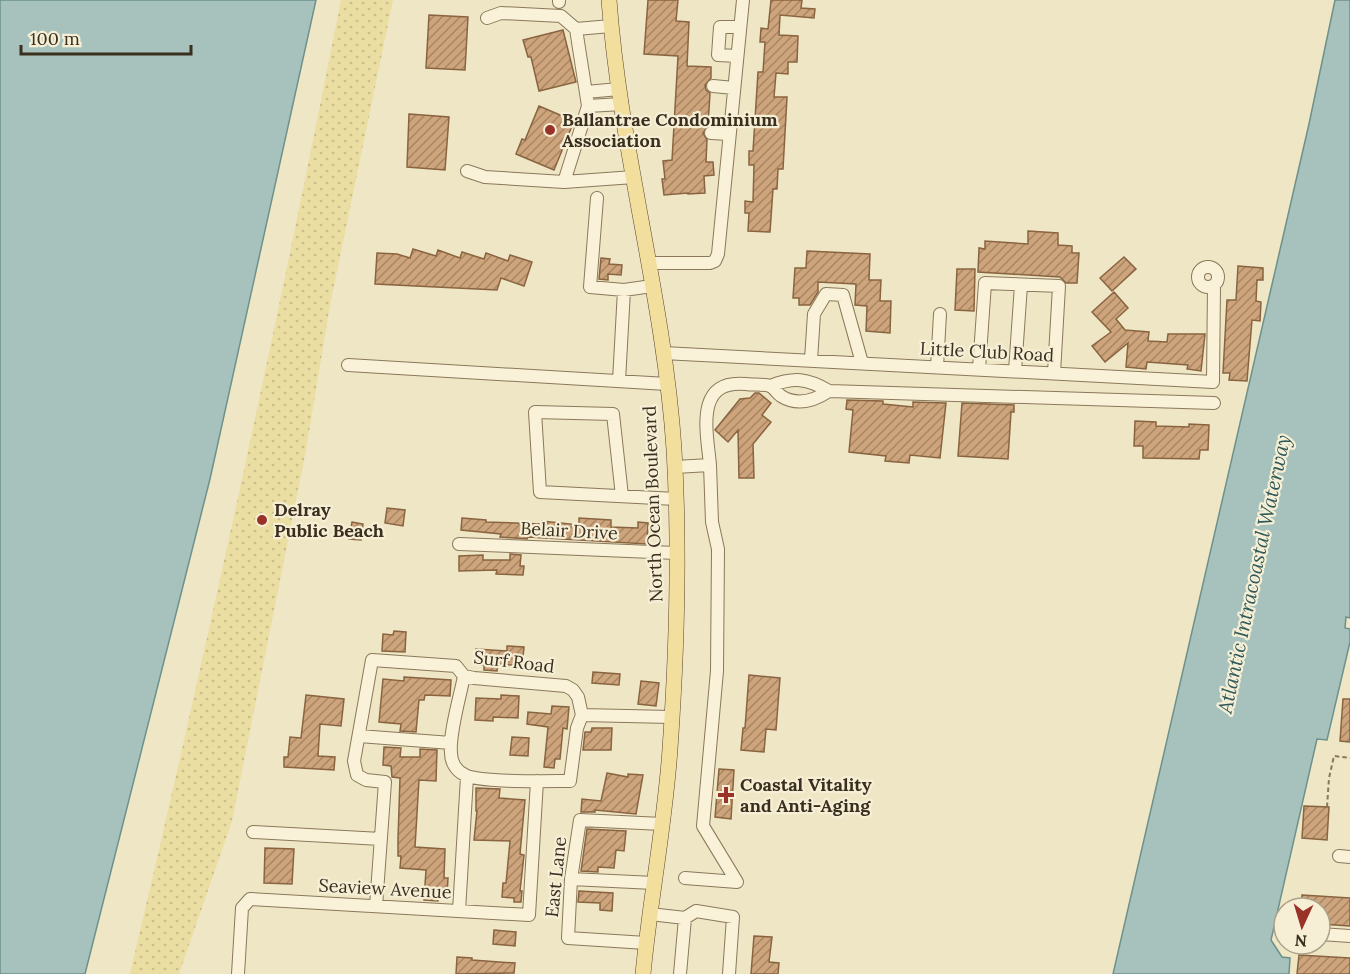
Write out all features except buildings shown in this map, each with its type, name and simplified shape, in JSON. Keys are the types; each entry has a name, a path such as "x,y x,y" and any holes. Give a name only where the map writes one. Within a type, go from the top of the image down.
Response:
{"main road":[{"name":"North Ocean Boulevard","path":"609,0 620,96 663,352 675,468 678,619 670,751 643,974"}],"street":[{"path":"649,263 701,264 715,261 718,254 743,0"},
{"path":"487,18 501,13 561,16 576,30 588,106 564,182"},
{"path":"576,30 611,26"},
{"path":"737,56 718,56 720,27 740,27"},
{"path":"713,86 734,88"},
{"path":"586,92 620,96"},
{"path":"588,106 620,96"},
{"path":"711,133 729,134"},
{"path":"467,171 485,177 564,182 634,177"},
{"path":"597,198 590,287 624,290 652,286"},
{"path":"979,369 985,283 1059,286 1053,373"},
{"path":"1016,371 1021,285"},
{"name":"Little Club Road","path":"663,352 1213,382 1214,286"},
{"path":"619,381 624,290"},
{"path":"811,360 814,314 826,294 843,295 862,363"},
{"path":"937,367 940,314"},
{"path":"348,365 667,384"},
{"path":"685,878 737,882 703,825 717,671 718,549 712,522 705,413 716,393 725,386 737,383 770,386 785,381 800,380 815,383 829,391 1214,403"},
{"path":"770,386 780,395 798,401 818,398 829,391"},
{"path":"622,496 613,414 535,411 540,492 676,499"},
{"path":"675,468 710,465"},
{"name":"Belair Drive","path":"459,544 676,553"},
{"name":"Surf Road","path":"359,736 373,659 456,666 464,676 566,686 579,697 582,715"},
{"path":"464,676 451,743 453,764 467,777 570,781 577,728 582,715 671,717"},
{"path":"376,906 384,782 366,780 357,775 354,761 359,736 451,743"},
{"path":"459,911 467,777"},
{"name":"Seaview Avenue","path":"238,974 242,908 250,899 530,915 537,781"},
{"name":"East Lane","path":"646,943 568,938 571,879 580,820 662,824"},
{"path":"253,832 381,839"},
{"path":"571,879 654,883"},
{"path":"650,914 685,918 696,911 733,917 729,974"},
{"path":"680,974 685,918"},
{"path":"1332,935 1350,936"}],"path":[{"path":"1326,807 1334,756 1350,758"}],"sand":[{"name":"Delray Public Beach","path":"341,0 393,0 330,305 306,450 232,821 179,974 130,974 240,488"}],"water":[{"path":"0,0 316,0 210,479 85,974 0,974"},
{"name":"Atlantic Intracoastal Waterway","path":"1335,0 1350,0 1350,618 1346,617 1345,628 1350,629 1350,642 1327,740 1317,739 1281,896 1272,896 1272,956 1290,958 1289,974 1113,974 1309,124"}],"place":[{"name":"Ballantrae Condominium Association","path":"550,130"},
{"name":"Delray Public Beach","path":"262,520"},
{"name":"Coastal Vitality and Anti-Aging","path":"726,795"}]}
